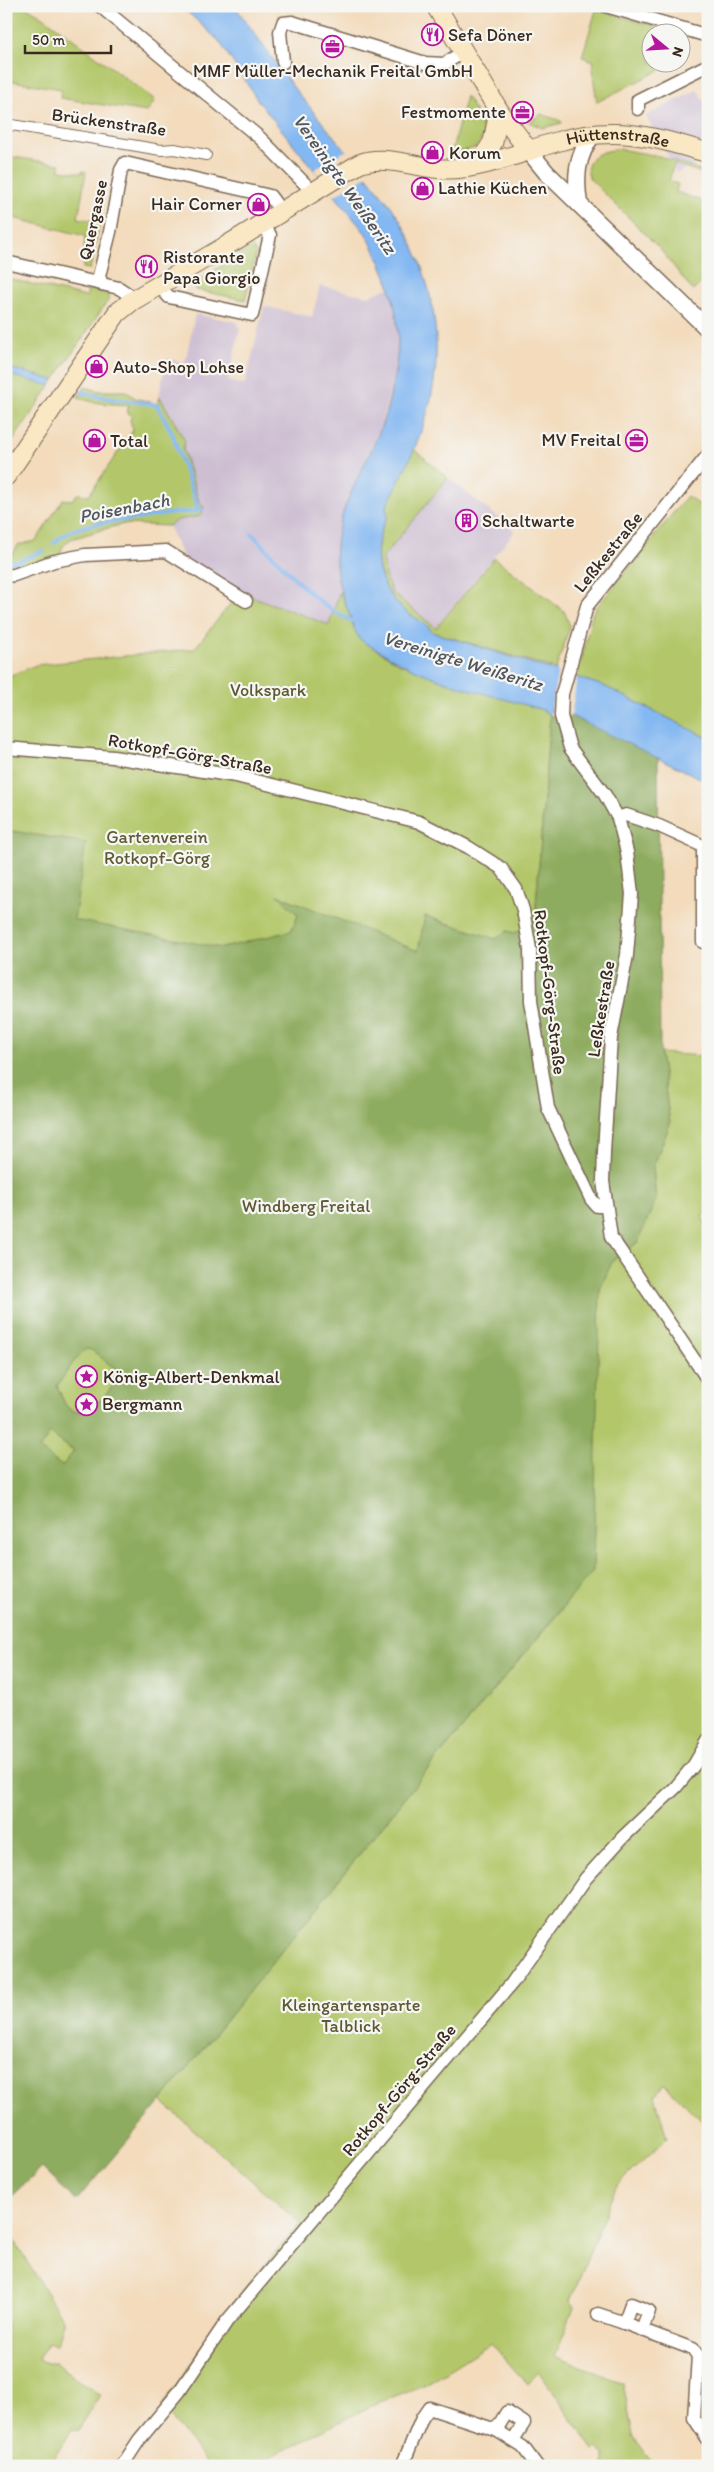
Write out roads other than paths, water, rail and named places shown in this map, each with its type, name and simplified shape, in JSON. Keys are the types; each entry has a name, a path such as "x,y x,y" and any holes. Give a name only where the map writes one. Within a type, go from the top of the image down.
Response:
{"main road":[{"path":"436,6 499,111 529,151"},
{"path":"478,165 493,142 499,111"},
{"name":"Hüttenstraße","path":"318,188 359,164 384,161 448,169 478,165 562,140 593,134 635,134 708,154"},
{"path":"6,476 117,313 132,301 318,188"}],"street":[{"path":"100,6 318,188"},
{"path":"606,6 708,36"},
{"path":"284,62 280,32 283,23 292,22 425,63 444,64 463,52"},
{"path":"638,109 638,100 708,65"},
{"name":"Brückenstraße","path":"6,124 161,150 174,149 206,155"},
{"path":"579,204 576,169 584,148 593,134"},
{"path":"529,151 546,172 708,329"},
{"name":"Quergasse","path":"102,284 99,276 110,232 120,170 125,163 270,196 281,211"},
{"path":"158,285 165,296 252,315 270,235 262,223"},
{"path":"6,262 119,288 128,294 132,301"},
{"name":"Leßkestraße","path":"606,1206 603,1181 611,1037 627,955 632,894 627,852 618,818 605,795 570,748 561,716 562,694 587,606 708,455"},
{"path":"6,576 14,576 54,560 85,555 166,551 246,601"},
{"name":"Rotkopf-Görg-Straße","path":"6,748 113,757 236,776 419,822 468,847 501,868 516,889 523,910 530,949 531,1001 548,1108 591,1199 598,1206 606,1206"},
{"path":"618,818 626,815 705,846 704,935"},
{"path":"606,1206 611,1237 708,1380"},
{"name":"Rotkopf-Görg-Straße","path":"122,2466 139,2440 179,2392 227,2321 512,1983 586,1878 623,1838 676,1786 705,1747"},
{"path":"624,2323 631,2304 649,2311 642,2329"},
{"path":"598,2314 693,2349 698,2356 694,2418 708,2440"},
{"path":"402,2466 422,2418 429,2408 496,2430 513,2440 526,2451 537,2466"},
{"path":"496,2430 507,2412 524,2423 513,2440"}],"water":[{"name":"Vereinigte Weißeritz","path":"181,6 234,6 237,9 294,88 391,206 406,230 427,282 433,309 436,365 432,393 425,420 412,453 386,507 388,516 382,528 377,553 378,566 387,590 405,611 426,625 432,632 604,686 708,738 708,782 571,716 550,715 543,710 438,679 399,662 360,639 354,628 339,582 336,558 337,536 350,495 380,430 390,398 395,374 398,341 393,299 379,260 366,234 259,102 219,41"},
{"path":"6,367 54,380 50,386 6,374"}],"waterway":[{"path":"82,392 100,397 157,405 172,433 198,508"},
{"name":"Poisenbach","path":"54,543 73,530 84,526 175,513 195,512 198,508 202,510"},
{"name":"Poisenbach","path":"252,534 314,596 327,607 356,622"},
{"name":"Poisenbach","path":"6,561 16,562 43,551"}],"place":[{"name":"Sefa Döner","path":"432,35"},
{"name":"MMF Müller-Mechanik Freital GmbH","path":"333,46"},
{"name":"Festmomente","path":"522,112"},
{"name":"Korum","path":"433,153"},
{"name":"Lathie Küchen","path":"422,188"},
{"name":"Hair Corner","path":"258,204"},
{"name":"Ristorante Papa Giorgio","path":"147,267"},
{"name":"Auto-Shop Lohse","path":"97,367"},
{"name":"MV Freital","path":"637,440"},
{"name":"Total","path":"94,441"},
{"name":"Schaltwarte","path":"466,521"},
{"name":"König-Albert-Denkmal","path":"87,1377"},
{"name":"Bergmann","path":"86,1404"}],"park label":[{"name":"Volkspark","path":"268,690"},
{"name":"Gartenverein Rotkopf-Görg","path":"157,848"},
{"name":"Windberg Freital","path":"306,1206"},
{"name":"Kleingartensparte Talblick","path":"351,2015"}]}
